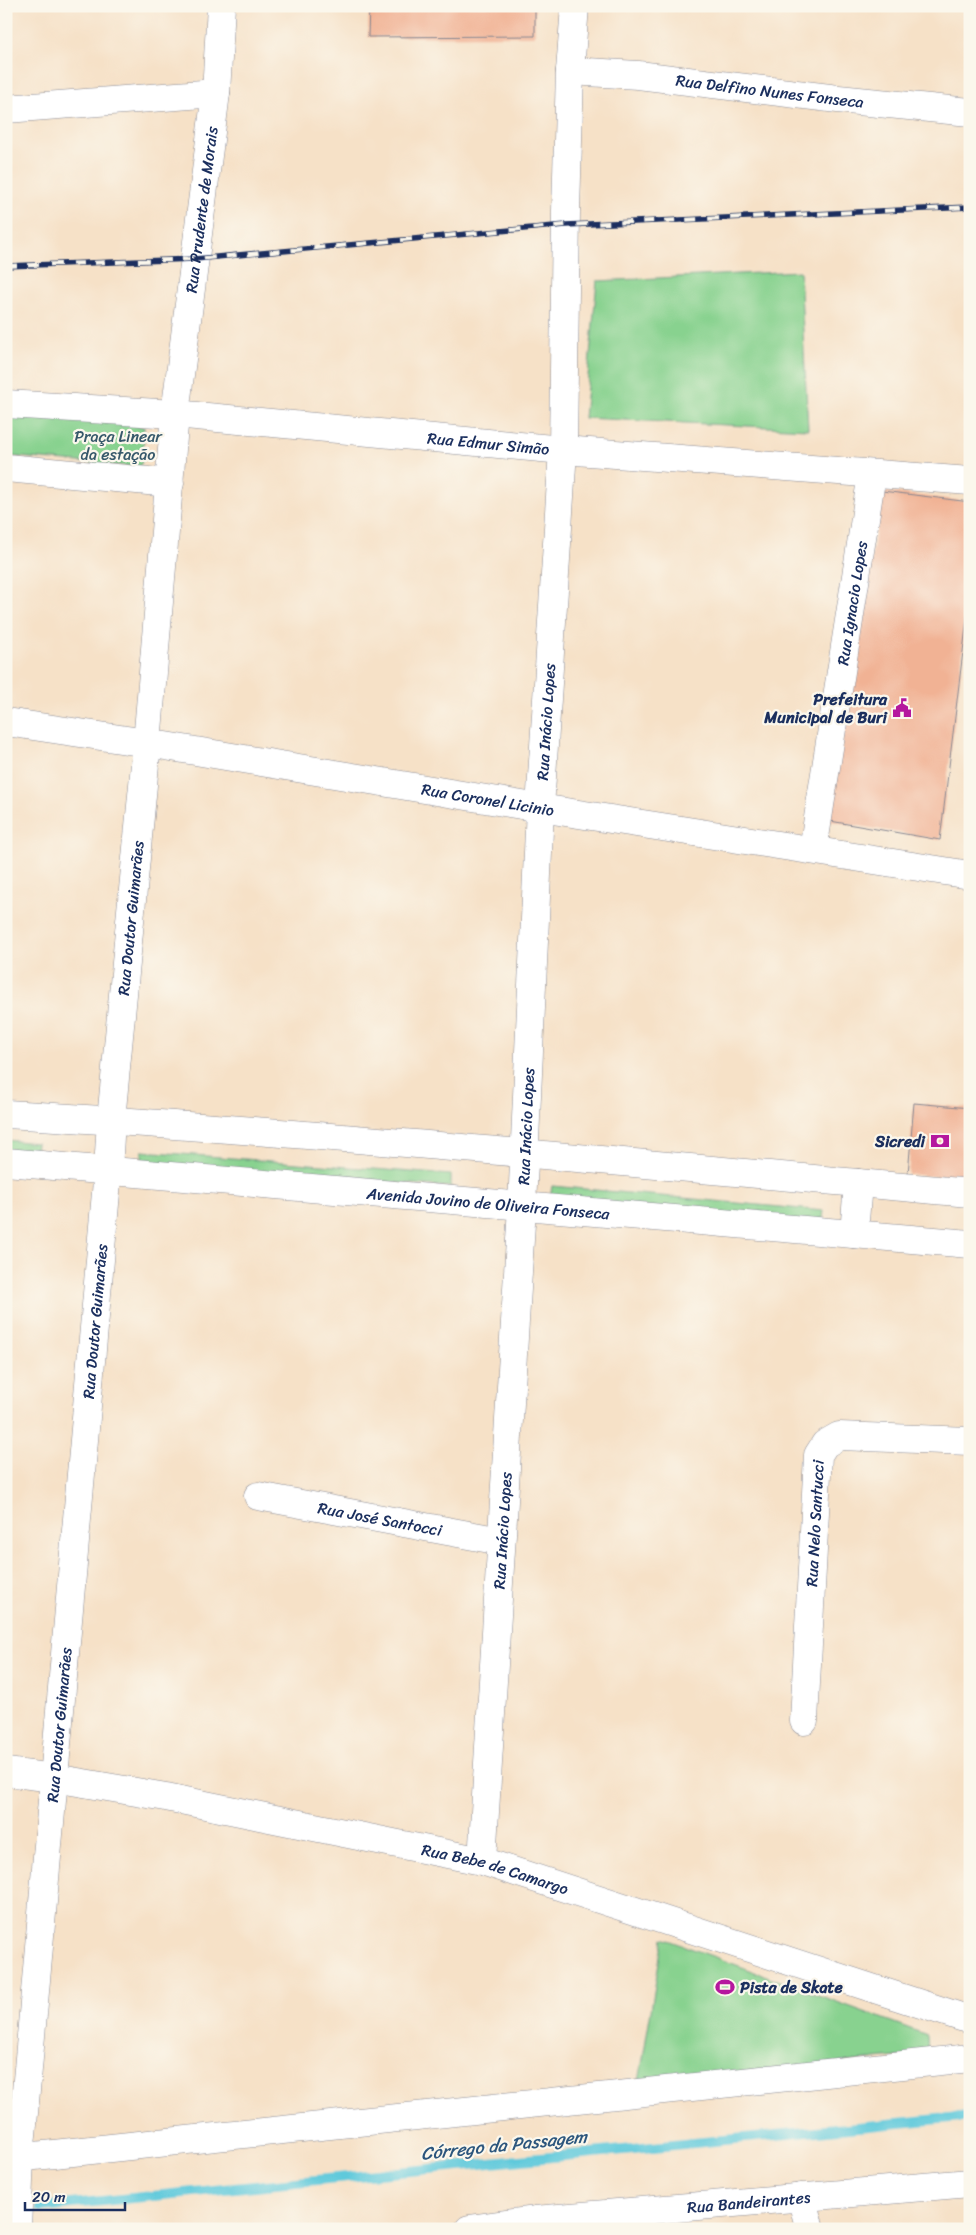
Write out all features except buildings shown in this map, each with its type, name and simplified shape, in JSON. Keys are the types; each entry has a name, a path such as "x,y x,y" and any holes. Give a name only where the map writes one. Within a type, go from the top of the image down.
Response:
{"street":[{"name":"Rua Prudente de Morais","path":"175,414 216,93 221,6"},
{"path":"563,450 566,211 570,71 575,6"},
{"name":"Rua Delfino Nunes Fonseca","path":"570,71 656,77 838,99 970,112"},
{"path":"6,109 216,93"},
{"name":"Rua Edmur Simão","path":"6,404 175,414 563,450 970,481"},
{"name":"Rua Doutor Guimarães","path":"17,2229 13,2158 54,1778 111,1120 148,743 175,414"},
{"name":"Rua Inácio Lopes","path":"482,1861 522,1207 540,808 563,450"},
{"path":"6,468 170,483"},
{"name":"Rua Ignacio Lopes","path":"813,850 872,474"},
{"name":"Rua Coronel Licinio","path":"6,722 148,743 540,808 970,875"},
{"path":"6,1114 111,1120 970,1193"},
{"name":"Avenida Jovino de Oliveira Fonseca","path":"6,1162 970,1244"},
{"path":"854,1234 858,1183"},
{"name":"Rua Nelo Santucci","path":"804,1721 818,1455 825,1444 840,1436 970,1441"},
{"name":"Rua José Santocci","path":"258,1496 501,1541"},
{"name":"Rua Bebe de Camargo","path":"6,1772 166,1797 482,1861 970,2020"},
{"path":"13,2158 970,2058"},
{"name":"Rua Bandeirantes","path":"470,2229 801,2197 970,2183"},
{"path":"801,2197 810,2229"}],"green space":[{"path":"800,271 808,429 584,418 597,281"},
{"name":"Praça Linear da estação","path":"6,416 123,423 144,427 143,460 139,467 6,456"},
{"path":"6,1140 37,1143 36,1154 6,1152"},
{"path":"142,1151 451,1175 451,1187 142,1164"},
{"path":"552,1186 824,1211 822,1224 550,1198"},
{"name":"Pista de Skate","path":"663,1938 927,2035 928,2054 639,2082"}],"waterway":[{"name":"Córrego da Passagem","path":"41,2207 970,2116"}],"railway":[{"path":"6,266 195,259 566,225 970,207"}],"place":[{"name":"Prefeitura Municipal de Buri","path":"902,708"},
{"name":"Sicredi","path":"940,1141"},
{"name":"Pista de Skate","path":"725,1987"}]}
